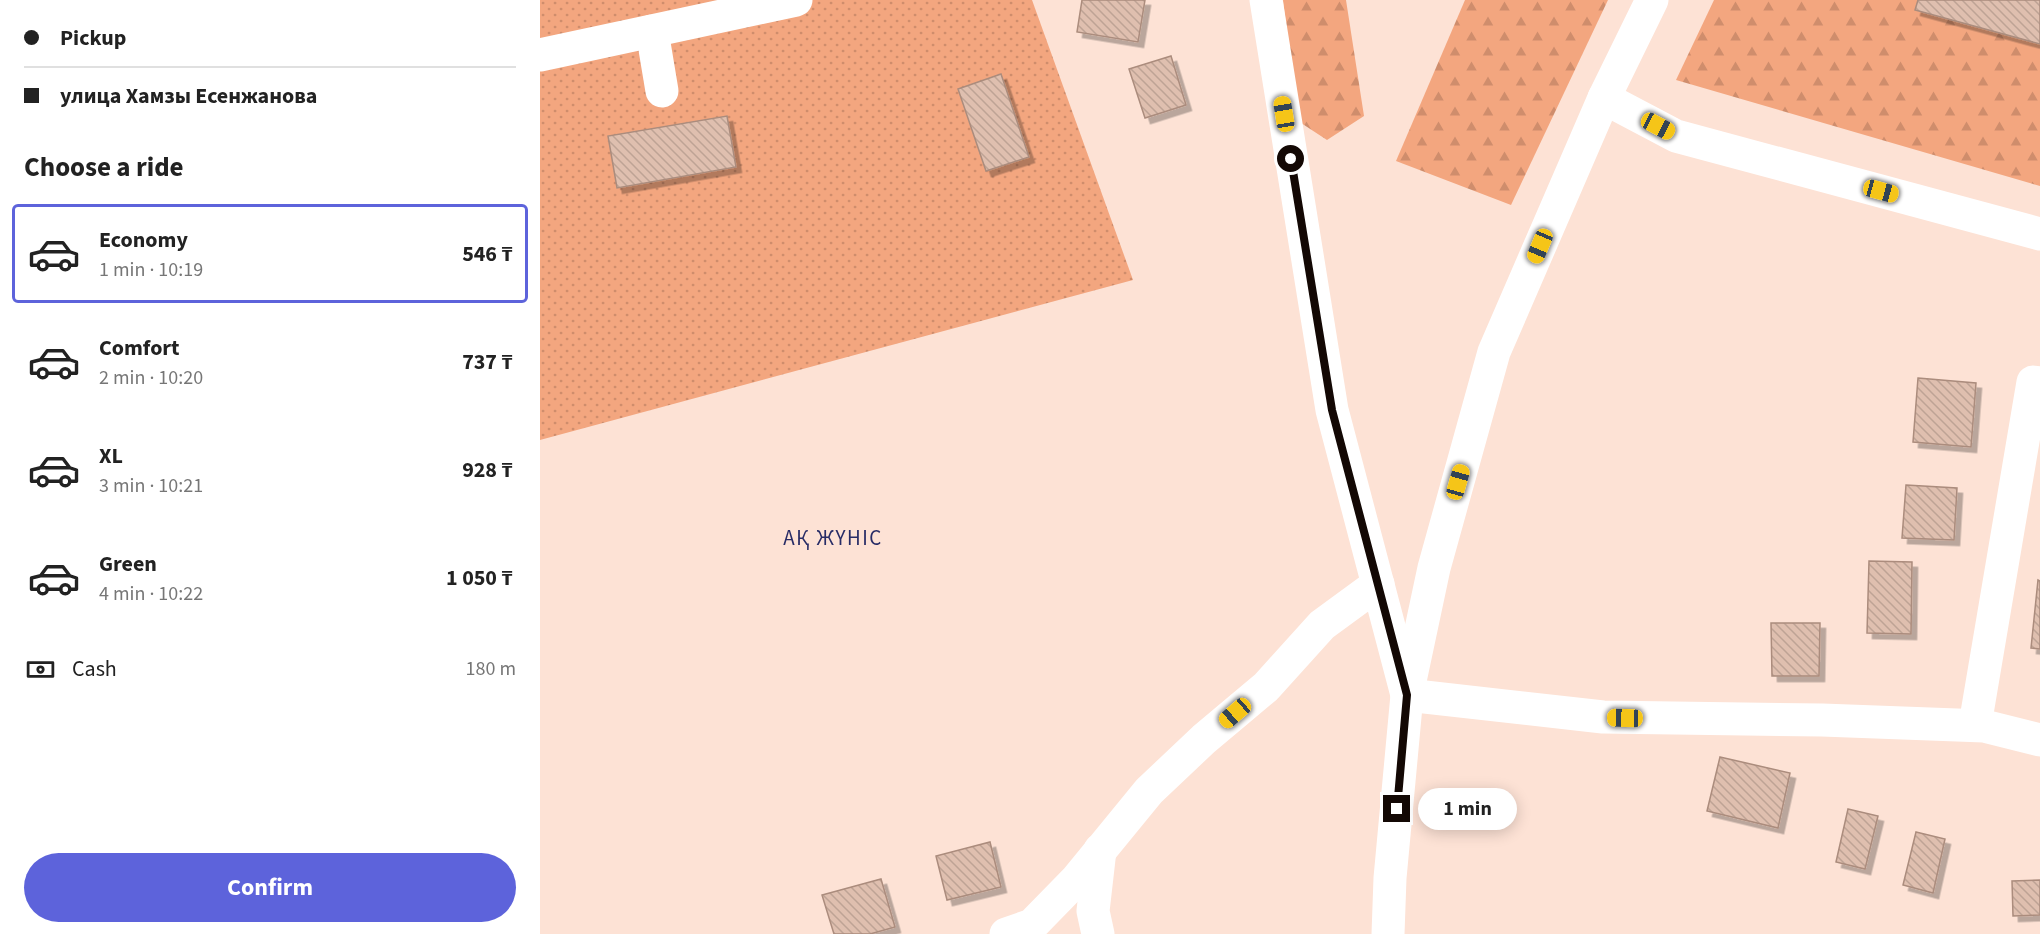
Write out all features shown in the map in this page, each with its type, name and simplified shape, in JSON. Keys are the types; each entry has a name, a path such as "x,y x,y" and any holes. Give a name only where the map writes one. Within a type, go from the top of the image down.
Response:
{"street":[{"path":"540,55 796,0"},
{"path":"1266,0 1332,410 1407,695"},
{"path":"1388,934 1390,878 1407,695 1434,567 1494,352 1604,98 1652,0"},
{"path":"652,31 662,91"},
{"path":"1604,98 1676,136 2040,234"},
{"path":"1975,725 2033,381 2040,383"},
{"path":"1006,934 1032,925 1077,879 1149,791 1204,739 1266,687 1322,625 1378,584"},
{"path":"1407,695 1604,717 1975,725 2040,740"},
{"path":"1098,934 1093,911 1100,850"}],"green space":[{"path":"540,0 1032,0 1133,280 540,440"},
{"path":"1283,0 1346,0 1364,116 1327,140 1298,121"},
{"path":"1465,0 1608,0 1511,205 1396,161"},
{"path":"1714,0 2040,0 2040,186 1676,80"}],"building":[{"path":"1082,0 1145,0 1138,42 1077,32"},
{"path":"1918,0 2040,0 2040,44 1915,10"},
{"path":"1171,56 1186,105 1145,118 1129,69"},
{"path":"1001,74 1029,157 986,171 958,89"},
{"path":"727,116 736,167 617,188 608,136"},
{"path":"1918,378 1976,383 1971,447 1913,442"},
{"path":"1906,485 1957,488 1954,540 1902,538"},
{"path":"1869,561 1912,562 1911,634 1867,633"},
{"path":"2038,580 2040,581 2040,649 2031,648"},
{"path":"1771,623 1820,623 1819,676 1772,676"},
{"path":"1720,757 1790,773 1778,828 1707,811"},
{"path":"1848,809 1878,816 1865,869 1836,862"},
{"path":"1916,832 1945,839 1933,893 1903,885"},
{"path":"990,842 1001,887 947,900 936,856"},
{"path":"881,879 895,927 870,934 834,934 822,895"},
{"path":"2040,880 2040,915 2013,916 2012,881"}],"district":[{"name":"АҚ ЖҮНІС","path":"833,538"}],"route":[{"path":"1291,159 1332,410 1407,695 1397,809"}]}
